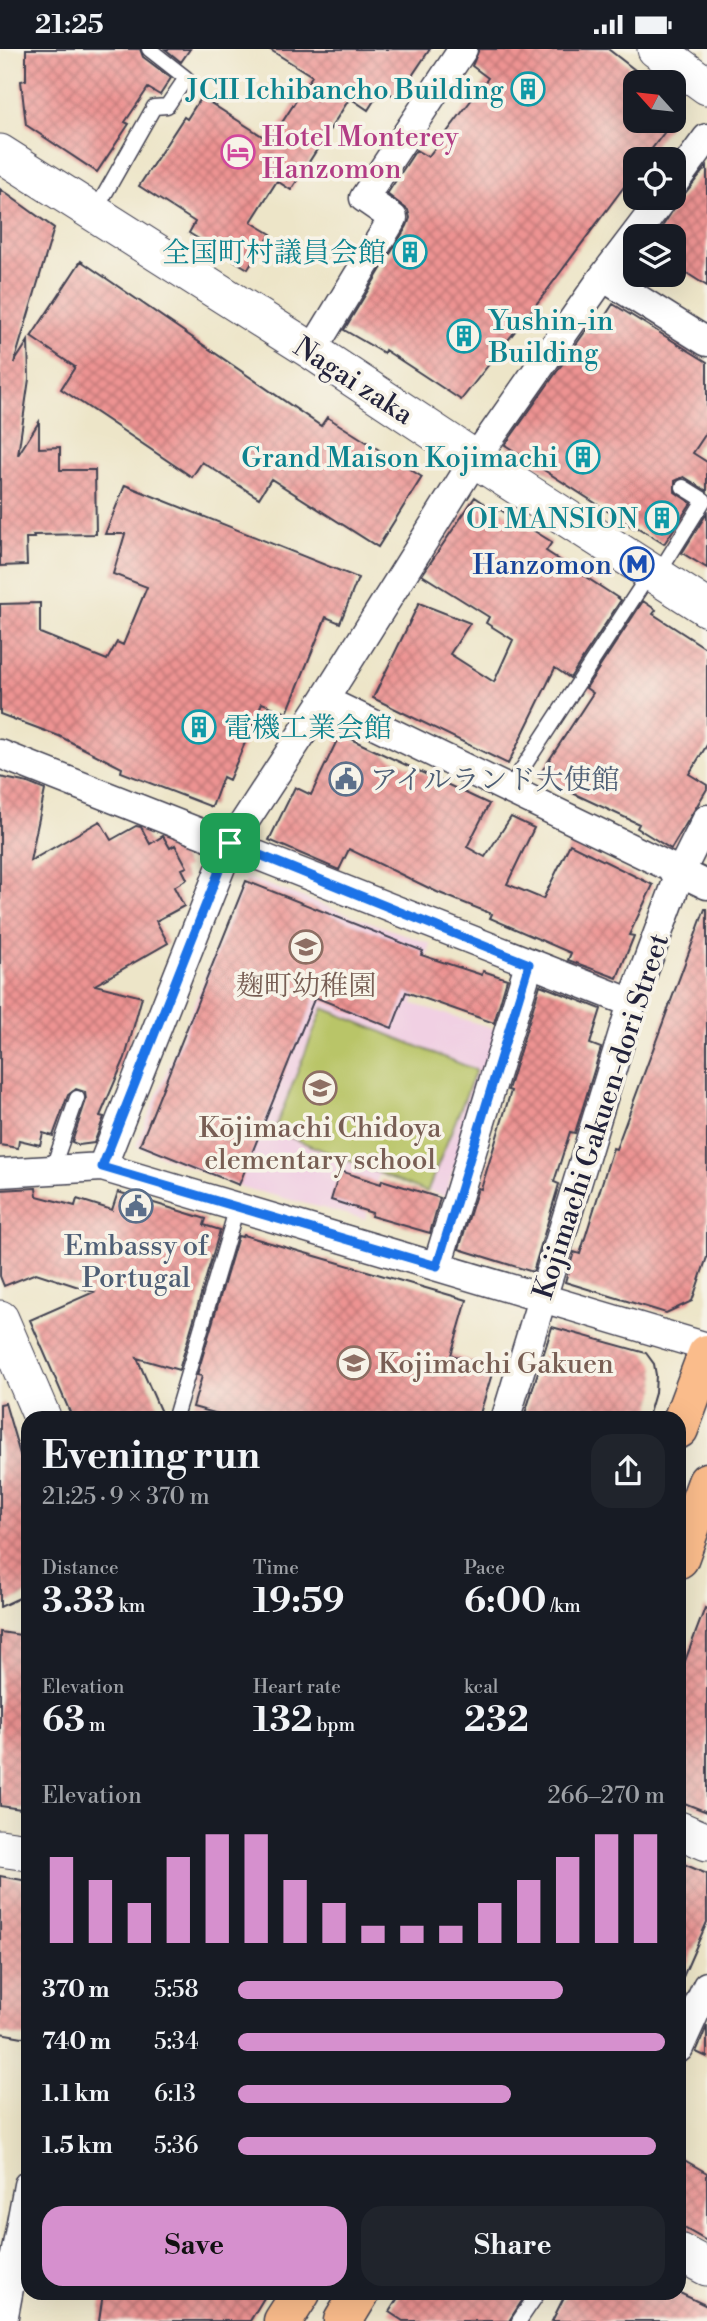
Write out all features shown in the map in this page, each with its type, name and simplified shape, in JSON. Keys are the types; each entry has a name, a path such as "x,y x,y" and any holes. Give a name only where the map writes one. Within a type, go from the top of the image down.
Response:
{"highway":[{"path":"686,1411 707,1354"},
{"path":"686,1541 706,1490"},
{"path":"283,2321 296,2300"},
{"path":"343,2321 356,2300"}],"street":[{"path":"312,351 393,218 364,198 463,49"},
{"path":"656,49 707,86"},
{"path":"686,167 707,138"},
{"name":"Nagai zaka","path":"0,153 312,351 707,608"},
{"path":"102,1167 230,843 324,700 475,459 603,277 654,210"},
{"path":"603,277 707,342"},
{"path":"324,700 707,885"},
{"path":"0,754 632,1003"},
{"name":"Kojimachi Gakuen-dori Street","path":"508,1411 632,1003 681,871 707,819"},
{"path":"437,1266 529,964"},
{"path":"0,1173 102,1167 707,1347"},
{"path":"0,1319 39,1411"},
{"path":"686,1833 707,1842"},
{"path":"0,1848 21,1851"},
{"path":"686,2032 707,1986"},
{"path":"686,2256 707,2267"},
{"path":"3,2321 20,2275"}],"lane":[{"path":"93,214 154,107 167,106 186,78 149,49"},
{"path":"509,789 704,500 683,487"},
{"path":"52,1170 77,1098"},
{"path":"177,1411 237,1207"},
{"path":"519,2321 533,2300"}],"shaded area":[{"name":"Kōjimachi Chidoya elementary school","path":"246,877 431,944 413,1004 499,1030 445,1196 379,1175 365,1219 241,1187 136,1146"}],"green space":[{"path":"323,1008 476,1070 427,1192 274,1131"}],"building":[{"path":"26,49 140,49 143,57 171,78 160,95 148,88 125,122 129,124 97,172 26,125 21,81 26,80"},
{"path":"165,49 190,49 181,62"},
{"path":"269,49 430,49 397,98 382,88 368,110 350,98 291,190 277,181 251,222 271,234 248,269 189,233 195,222 139,186 184,117 187,119 201,97 270,141 312,76"},
{"path":"479,49 608,49 635,70 623,70 623,133 664,133 653,147 623,147 623,188 461,400 385,350 384,353 344,330 410,218 408,210 387,194 416,150 428,157 488,78 472,66"},
{"path":"707,166 707,286 686,273 686,224 664,224 673,210 686,210 686,192"},
{"path":"0,189 54,228 14,363 28,341 29,379 18,455 39,422 39,448 60,447 60,470 95,470 96,534 33,535 34,538 26,538 27,565 0,566"},
{"path":"81,261 321,426 327,417 422,477 378,547 271,479 259,498 202,462 192,477 61,389 75,367 31,337"},
{"path":"613,304 707,362 707,432 693,453 707,462 707,491 684,477 675,481 675,492 691,503 664,544 635,526 634,528 505,445 587,329 594,333"},
{"path":"125,485 358,578 340,623 326,617 287,713 262,703 229,780 223,777 212,807 121,772 122,768 59,736 0,714 0,604 40,603 40,633 107,660 117,642 123,645 147,587 113,574 125,534 105,534"},
{"path":"475,497 552,542 546,551 621,600 570,678 555,668 508,764 373,698 419,603 470,623 450,654 494,682 513,640 486,623 489,617 422,575"},
{"path":"707,513 707,568 682,553"},
{"path":"643,601 656,610 653,614 707,649 707,745 689,774 707,785 707,789 671,849 637,828 639,824 538,777 593,693 586,688"},
{"path":"340,734 489,804 467,847 485,857 511,817 534,828 507,884 543,899 570,844 653,885 629,935 634,936 617,978 568,960 571,953 490,918 492,914 437,892 349,849 339,870 269,840 295,787 311,795"},
{"path":"0,777 45,790 30,861 100,821 111,840 136,826 141,827 150,844 163,836 170,848 175,845 187,867 182,869 187,879 174,887 184,906 156,921 168,943 95,985 142,997 125,1058 100,1116 104,1117 94,1143 79,1145 72,1142 86,1100 85,1092 76,1089 68,1095 53,1136 43,1133 40,1145 19,1140 18,1148 0,1145"},
{"path":"246,881 423,951 421,955 482,975 483,971 507,979 494,1023 406,992 392,1028 315,997 239,1185 140,1145"},
{"path":"705,909 707,1257 692,1301 666,1313 565,1282 574,1252 580,1254 613,1148 616,1149"},
{"path":"540,985 601,1009 590,1044 601,1048 575,1133 570,1132 554,1182 559,1184 533,1272 459,1249 478,1188 481,1189"},
{"path":"340,1171 381,1184 382,1180 440,1198 430,1233 371,1216 372,1213 331,1200"},
{"path":"36,1188 37,1196 75,1206 77,1199 112,1210 118,1192 206,1219 204,1225 220,1230 179,1370 137,1358 160,1411 69,1411 30,1320 94,1292 36,1273 4,1286 0,1276 0,1190"},
{"name":"Kojimachi Gakuen","path":"243,1235 467,1300 451,1355 494,1367 481,1411 207,1411 193,1407 202,1376 197,1375 238,1236"},
{"path":"552,1327 646,1353 654,1364 655,1393 650,1411 526,1411"},
{"path":"5,1403 21,1458 21,1597 0,1607 0,1404"},
{"path":"705,1608 707,1812 686,1804 686,1658"},
{"path":"0,1632 21,1635 21,1809 0,1806"},
{"path":"686,1865 707,1874 707,1922 686,1970"},
{"path":"0,1876 21,1880 21,2037 0,2033"},
{"path":"707,2026 707,2057 696,2052"},
{"path":"686,2161 707,2173 707,2241 686,2229"},
{"path":"686,2296 707,2306 707,2321 552,2321 562,2300 686,2300"},
{"path":"102,2300 263,2300 250,2321 99,2321"},
{"path":"397,2300 522,2300 509,2321 403,2321 389,2312"}],"place":[{"name":"JCII Ichibancho Building","path":"528,89"},
{"name":"Hotel Monterey Hanzomon","path":"238,152"},
{"name":"全国町村議員会館","path":"410,252"},
{"name":"Yushin-in Building","path":"464,336"},
{"name":"Grand Maison Kojimachi","path":"583,457"},
{"name":"OI MANSION","path":"662,518"},
{"name":"Hanzomon","path":"637,564"},
{"name":"電機工業会館","path":"199,727"},
{"name":"アイルランド大使館","path":"346,779"},
{"name":"麹町幼稚園","path":"306,947"},
{"name":"Kōjimachi Chidoya elementary school","path":"320,1088"},
{"name":"Embassy of Portugal","path":"136,1206"},
{"name":"Kojimachi Gakuen","path":"354,1363"}],"route":[{"path":"230,843 529,964 437,1266 102,1167 230,843"}]}
